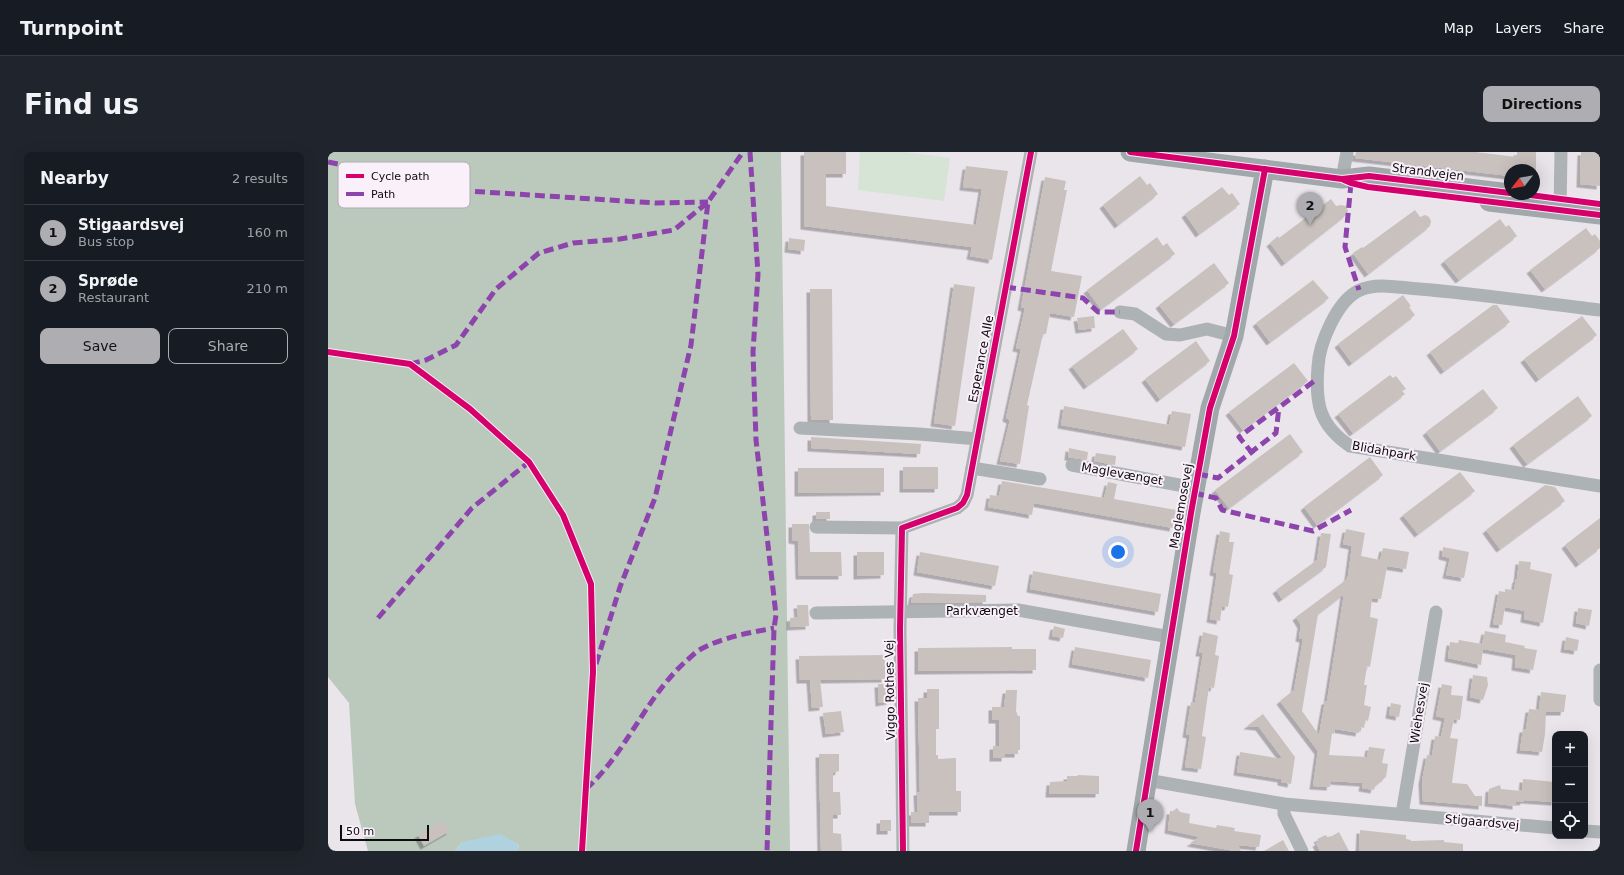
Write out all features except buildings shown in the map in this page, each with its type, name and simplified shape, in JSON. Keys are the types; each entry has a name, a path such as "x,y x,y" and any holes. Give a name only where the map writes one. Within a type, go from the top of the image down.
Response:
{"main road":[{"name":"Strandvejen","path":"1130,152 1182,155 1265,169 1342,179 1370,176 1504,192"},
{"name":"Maglemosevej","path":"1136,851 1170,637 1210,408 1234,336 1265,169"},
{"name":"Strandvejen","path":"1342,179 1368,187 1560,205 1600,204"},
{"name":"Strandvejen","path":"1540,199 1600,215"}],"street":[{"name":"Esperance Alle","path":"816,527 902,528 957,508 963,503 968,495 1031,152"},
{"path":"1342,179 1347,152"},
{"path":"1560,205 1561,152"},
{"name":"Blidahpark","path":"1600,310 1445,291 1376,286 1359,290 1351,296 1335,316 1318,358 1316,385 1318,403 1330,430 1350,446 1600,486"},
{"path":"1120,312 1135,314 1166,334 1180,335 1207,329 1234,336"},
{"path":"800,428 919,434 978,439"},
{"name":"Maglevænget","path":"1072,465 1195,488"},
{"path":"972,468 1040,479"},
{"name":"Viggo Rothes Vej","path":"902,528 900,612 902,851"},
{"name":"Parkvænget","path":"816,613 1018,610 1170,637"},
{"name":"Wiehesvej","path":"1402,814 1436,612"},
{"path":"1600,670 1600,700"},
{"name":"Stigaardsvej","path":"1147,780 1284,804 1552,828"},
{"path":"1284,804 1284,814 1302,851"},
{"path":"1588,831 1600,832"}],"green space":[{"path":"328,152 781,152 790,851 518,851 519,844 462,842 455,851 368,851 355,804 349,703 328,677"},
{"path":"860,152 905,152 950,158 944,201 858,190"}],"water":[{"path":"500,834 519,844 518,851 455,851 462,842"}],"marked path":[{"path":"596,664 620,587 655,498 691,345 708,202 743,152"},
{"path":"750,152 758,274 753,352 756,440 776,615 774,628 767,851"},
{"path":"328,162 338,164"},
{"path":"1351,183 1345,247 1359,290"},
{"path":"470,191 656,203 708,202"},
{"path":"410,364 426,360 456,345 496,289 539,253 573,243 620,239 674,230 708,202"},
{"path":"1006,287 1083,298 1098,312 1120,312"},
{"path":"1253,454 1239,437 1317,379"},
{"path":"1198,474 1218,478 1276,433 1279,407"},
{"path":"378,618 472,508 529,462"},
{"path":"1194,493 1216,498 1222,510 1313,531 1351,510"},
{"path":"586,789 613,759 646,709 670,677 694,654 709,645 727,638 774,628"}],"cycle path":[{"path":"903,851 900,629 902,528 957,508 963,503 967,495 1031,152"},
{"path":"1130,152 1342,179 1369,176 1504,192"},
{"path":"1136,851 1191,513 1210,408 1234,336 1265,169"},
{"path":"1344,180 1368,187 1600,215"},
{"path":"1540,196 1600,204"},
{"path":"328,352 410,364 470,409 529,462 563,515 591,584 593,672 582,851"}],"place":[{"name":"Sprøde","path":"1310,225"},
{"name":"Stigaardsvej","path":"1150,832"}]}
